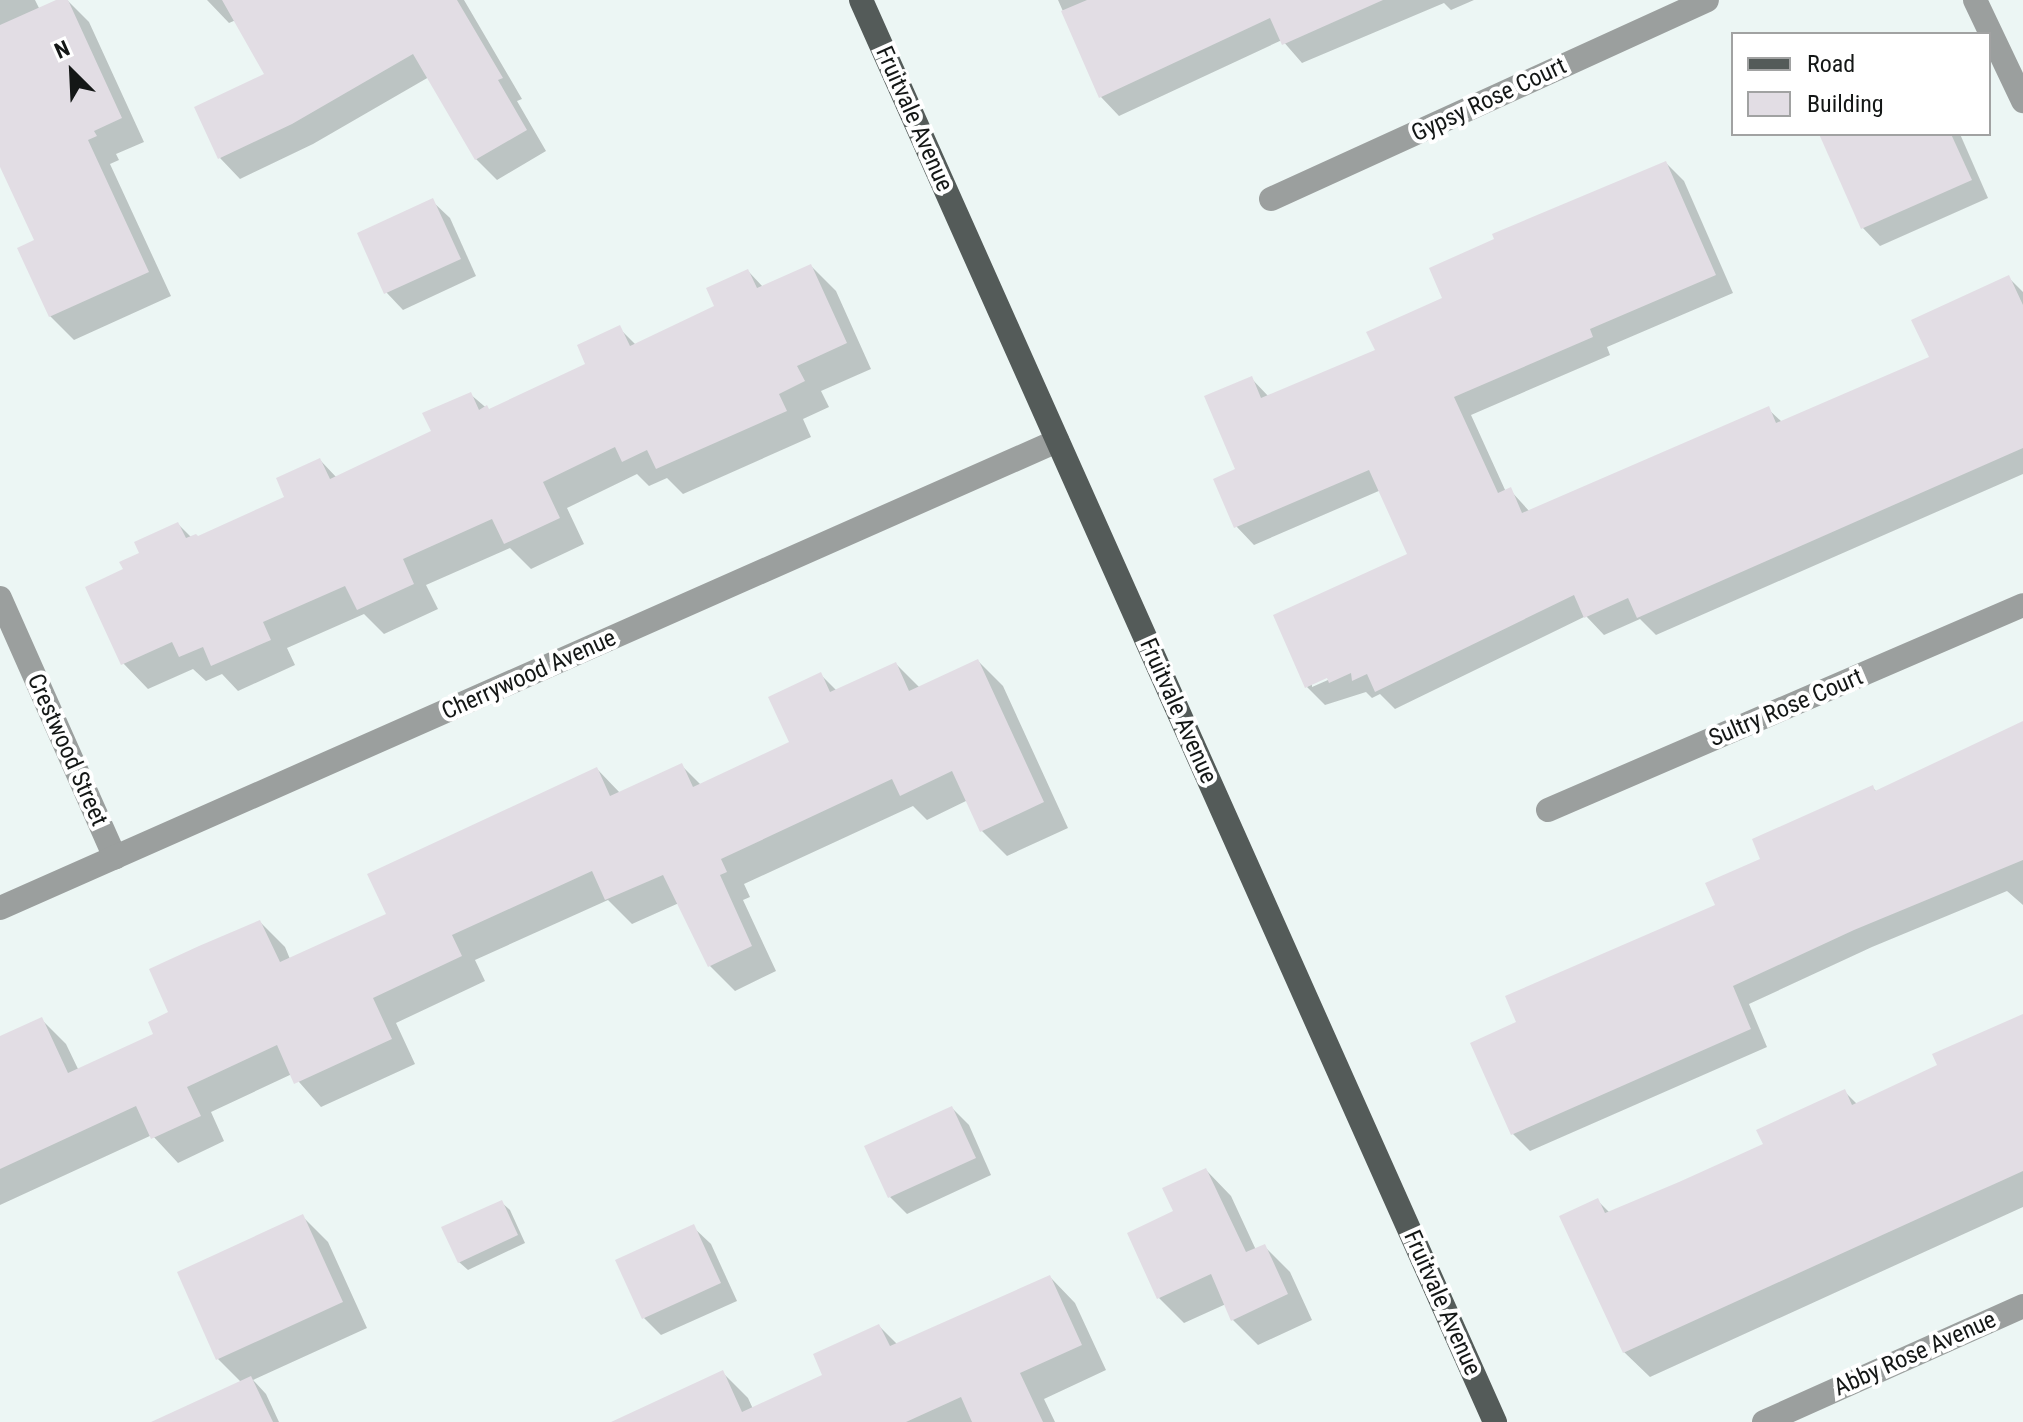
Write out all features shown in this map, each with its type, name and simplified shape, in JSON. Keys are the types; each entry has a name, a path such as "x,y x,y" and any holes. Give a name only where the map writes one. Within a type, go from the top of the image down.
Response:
{"main road":[{"name":"Fruitvale Avenue","path":"861,0 1495,1422"}],"street":[{"name":"Gypsy Rose Court","path":"1271,199 1707,0"},
{"path":"1975,0 1990,32"},
{"path":"1991,34 2023,101"},
{"name":"Cherrywood Avenue","path":"0,908 1057,441"},
{"name":"Crestwood Street","path":"0,598 115,858"},
{"name":"Sultry Rose Court","path":"1548,810 2023,605"},
{"name":"Abby Rose Avenue","path":"1764,1422 2023,1306"}],"building":[{"path":"56,0 68,0 122,118 94,131 97,136 88,140 149,272 49,317 17,248 34,240 0,167 0,25"},
{"path":"222,0 457,0 503,78 498,80 527,130 475,160 413,54 292,124 218,159 194,107 264,74"},
{"path":"1087,0 1383,0 1282,45 1270,18 1099,98 1061,11"},
{"path":"1820,136 1952,136 1972,180 1861,229"},
{"path":"1666,161 1716,275 1590,329 1593,337 1454,397 1498,493 1511,487 1522,513 1769,406 1776,423 1929,357 1911,320 2009,275 2023,305 2023,448 1637,618 1628,598 1584,618 1574,595 1375,692 1367,674 1352,681 1351,673 1329,683 1327,678 1305,688 1273,615 1407,554 1369,470 1234,528 1213,479 1235,469 1204,396 1252,376 1261,398 1375,350 1366,332 1442,298 1429,268 1494,239 1492,234"},
{"path":"433,198 461,259 384,294 357,233"},
{"path":"811,264 847,343 797,366 805,381 779,394 787,411 656,469 647,450 622,462 615,447 543,482 560,518 504,544 492,519 403,559 414,584 357,610 345,586 263,622 271,640 211,666 203,647 179,657 172,642 121,665 85,587 123,569 119,562 139,553 134,542 178,522 186,538 198,536 284,497 276,478 320,458 330,479 431,431 422,413 471,392 479,410 487,405 489,409 585,364 577,345 620,325 630,346 714,306 706,288 748,269 757,288"},
{"path":"978,659 1044,802 980,832 952,771 900,796 892,779 721,859 727,872 720,875 752,946 708,967 663,875 605,900 592,871 452,935 462,956 373,998 392,1039 294,1084 277,1045 187,1087 201,1116 151,1139 136,1106 0,1169 0,1036 42,1017 68,1073 153,1034 148,1022 168,1012 149,969 199,946 260,920 280,962 386,914 367,874 597,767 610,796 682,763 693,787 789,742 768,697 821,672 830,692 896,662 909,691"},
{"path":"2023,721 2023,860 1854,930 1733,986 1751,1029 1511,1135 1470,1043 1516,1022 1505,996 1715,905 1705,883 1760,859 1752,839 1873,785 1875,791"},
{"path":"2023,1014 2023,1171 1623,1353 1559,1216 1598,1198 1605,1213 1679,1182 1763,1144 1756,1130 1845,1089 1852,1105 1937,1065 1932,1054"},
{"path":"952,1106 976,1158 888,1198 864,1146"},
{"path":"1206,1168 1246,1252 1265,1244 1288,1294 1231,1321 1211,1274 1157,1299 1127,1233 1173,1211 1162,1188"},
{"path":"502,1200 518,1235 458,1263 441,1227"},
{"path":"303,1214 343,1302 216,1360 177,1272"},
{"path":"694,1224 721,1283 642,1319 615,1260"},
{"path":"1050,1275 1082,1345 1020,1373 1043,1422 972,1422 961,1397 906,1422 611,1422 723,1370 742,1412 822,1375 813,1354 879,1324 890,1346"},
{"path":"251,1376 273,1422 151,1422"}]}
